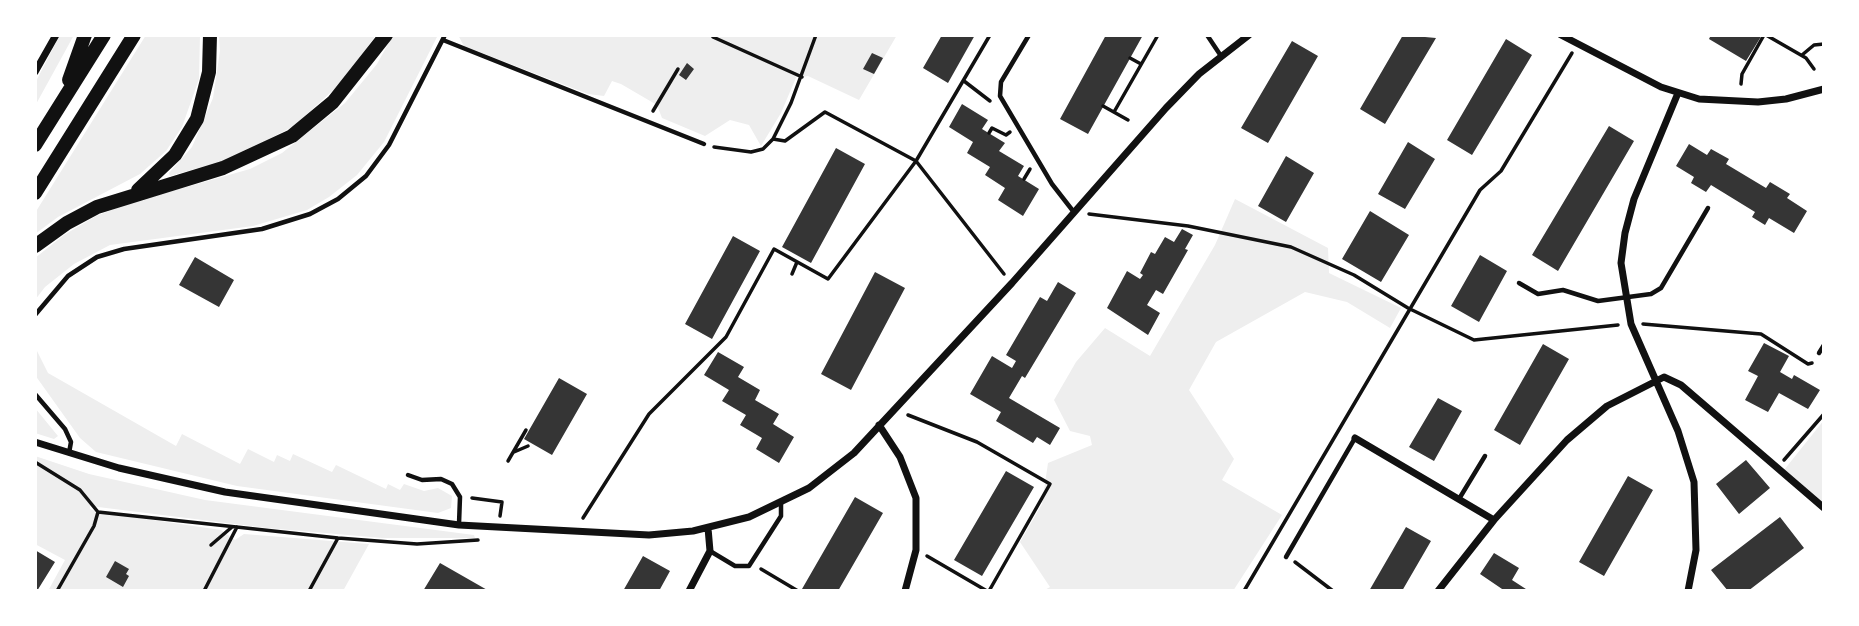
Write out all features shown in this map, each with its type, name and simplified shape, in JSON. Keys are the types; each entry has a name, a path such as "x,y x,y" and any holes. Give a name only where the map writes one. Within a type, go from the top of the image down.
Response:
{"highway":[{"path":"62,102 85,35"},
{"path":"35,145 104,35"},
{"path":"35,193 134,35"},
{"path":"135,193 175,155 197,119 209,72 210,35"},
{"path":"35,246 82,214 135,193 223,168 292,136 333,102 386,35"}],"street":[{"path":"35,72 56,35"},
{"path":"35,442 130,471 236,494 459,525 581,534 657,535 734,522 781,504 834,471 1012,283 1175,99 1221,55 1249,35"},
{"path":"1561,35 1678,93 1710,100 1758,102 1824,89"},
{"path":"1678,93 1629,216 1621,263 1631,324 1678,431 1694,482 1696,550 1688,591"},
{"path":"1438,591 1494,520 1583,425 1623,396 1664,377 1681,385 1824,508"},
{"path":"879,425 900,457 916,498 916,550 905,591"},
{"path":"1355,438 1494,520"},
{"path":"689,591 710,551 708,528"}],"lane":[{"path":"1029,35 1001,82 1000,96 1052,184 1073,211"},
{"path":"1207,35 1221,55"},
{"path":"35,315 62,281 97,257 124,250 262,229 310,214 338,199 366,176 389,145 444,38 704,144"},
{"path":"1519,283 1538,294 1563,290 1598,301 1651,294 1661,288 1708,208"},
{"path":"1819,353 1824,345"},
{"path":"35,394 69,435 69,454"},
{"path":"1286,557 1355,438"},
{"path":"1459,499 1485,456"},
{"path":"408,475 422,480 447,481 456,488 459,496 459,525"},
{"path":"710,551 735,566 749,566 781,516 781,504"}],"path":[{"path":"704,144 730,151 751,152 763,149 773,139 802,77 816,35"},
{"path":"581,534 580,522 649,414 726,337 774,249 828,279 916,161 990,35"},
{"path":"1114,112 1158,35"},
{"path":"1741,84 1742,74 1767,36 1802,55 1814,69"},
{"path":"713,37 802,77"},
{"path":"1244,591 1408,308 1480,190 1501,171 1577,43"},
{"path":"1802,55 1814,45 1824,44"},
{"path":"1130,58 1141,64"},
{"path":"647,122 678,69"},
{"path":"1103,106 1128,120"},
{"path":"773,139 785,141 825,112 916,161 1012,283"},
{"path":"989,133 992,128 1006,135 1010,132"},
{"path":"1024,179 1031,167"},
{"path":"1073,211 1188,226 1291,247 1354,275 1408,308 1474,340 1631,324 1761,334 1808,364 1814,362 1819,353"},
{"path":"792,274 797,262"},
{"path":"893,408 977,442 1050,484 988,591 916,550"},
{"path":"1778,467 1824,414"},
{"path":"509,461 526,430"},
{"path":"513,452 528,446"},
{"path":"35,462 80,490 98,512 416,544 485,539 488,528"},
{"path":"459,496 502,502 499,528"},
{"path":"57,591 94,526 98,512"},
{"path":"211,545 235,527"},
{"path":"204,591 235,527"},
{"path":"309,591 338,538"},
{"path":"1267,551 1286,557 1333,591"},
{"path":"761,569 796,591"}],"shaded area":[{"path":"60,35 74,35 35,106 35,83"},
{"path":"146,35 200,35 199,79 182,127 166,151 140,174 58,217 35,234 35,213"},
{"path":"219,35 376,35 342,82 294,126 230,159 170,176 169,173 192,147 213,98 220,51"},
{"path":"393,35 438,35 384,142 357,175 329,197 307,210 253,226 110,245 74,264 45,287 35,300 35,258 64,235 96,216 130,203 250,169 282,153 345,103 377,64"},
{"path":"458,35 897,35 859,100 798,73 781,113 761,146 749,125 730,120 705,136 662,118 657,105 621,84 612,81 604,96 588,94 464,46"},
{"path":"1235,199 1328,248 1329,273 1401,308 1390,328 1347,302 1305,292 1216,342 1189,390 1234,459 1222,480 1282,515 1233,591 1043,591 1050,587 1020,542 1042,504 1048,463 1092,445 1090,436 1070,431 1054,400 1076,362 1105,328 1150,356 1215,245"},
{"path":"35,347 48,373 176,446 182,434 240,464 248,449 274,462 277,455 290,461 293,454 332,472 336,465 386,489 388,484 400,490 404,484 424,491 438,488 452,496 451,508 438,513 237,486 96,452 80,438 35,375"},
{"path":"35,408 58,436 54,439 35,433"},
{"path":"1824,420 1824,511 1784,470"},
{"path":"35,456 89,474 205,500 474,535 475,538 382,538 267,528 90,506 90,509 98,512 221,530 235,540 244,534 369,544 343,591 48,591 65,560 35,544"}],"building":[{"path":"942,35 975,35 948,83 923,68"},
{"path":"1106,35 1143,35 1088,134 1060,119"},
{"path":"1403,35 1436,38 1385,124 1360,109"},
{"path":"1711,35 1762,35 1746,61 1709,39"},
{"path":"1506,39 1532,55 1472,155 1447,140"},
{"path":"1292,41 1318,56 1268,143 1241,128"},
{"path":"872,53 883,58 874,74 863,69"},
{"path":"687,63 694,69 686,80 679,75"},
{"path":"962,104 988,120 982,129 1005,143 999,151 1024,166 1018,176 1039,189 1023,216 998,200 1005,188 985,175 990,167 967,153 973,142 949,127"},
{"path":"1609,126 1634,141 1558,271 1532,255"},
{"path":"1408,142 1435,159 1405,209 1378,194"},
{"path":"1689,144 1707,155 1711,149 1729,159 1726,164 1766,188 1770,182 1790,194 1787,198 1807,211 1794,233 1769,218 1765,225 1752,217 1755,212 1711,185 1706,192 1691,183 1694,177 1676,166"},
{"path":"836,148 865,164 811,263 782,247"},
{"path":"1286,156 1314,173 1286,222 1258,206"},
{"path":"1370,211 1409,235 1381,282 1342,259"},
{"path":"1182,229 1193,235 1185,249 1188,250 1163,294 1156,290 1147,305 1160,313 1148,335 1107,308 1127,271 1140,279 1143,275 1140,273 1151,252 1155,254 1165,237 1174,242"},
{"path":"733,236 760,251 712,339 685,324"},
{"path":"1480,255 1507,271 1479,322 1451,306"},
{"path":"195,257 234,280 219,307 179,285"},
{"path":"875,272 905,288 851,390 821,374"},
{"path":"1058,282 1076,293 1025,378 1022,376 1009,398 1060,428 1050,445 1037,437 1033,443 996,421 1001,412 970,394 992,356 1012,368 1016,361 1006,355 1040,297 1047,301"},
{"path":"1764,343 1789,356 1780,372 1792,379 1794,375 1820,390 1808,409 1779,393 1768,412 1745,400 1758,376 1748,371"},
{"path":"1543,344 1569,359 1520,445 1494,430"},
{"path":"718,352 744,367 738,377 760,390 755,400 779,414 773,424 794,437 779,463 756,449 762,438 740,425 746,415 722,401 729,390 704,375"},
{"path":"559,378 587,394 552,455 524,439"},
{"path":"1438,398 1462,411 1434,461 1409,447"},
{"path":"1746,460 1770,488 1739,514 1716,484"},
{"path":"1006,471 1034,487 982,576 954,560"},
{"path":"1628,476 1653,490 1604,576 1579,562"},
{"path":"855,497 883,513 838,591 802,589"},
{"path":"1780,517 1804,548 1748,591 1728,591 1711,570"},
{"path":"1406,527 1431,541 1402,591 1369,591"},
{"path":"35,550 55,562 37,591 35,591"},
{"path":"1494,553 1519,568 1512,580 1529,591 1505,591 1480,574"},
{"path":"643,556 670,571 659,591 623,591"},
{"path":"115,561 129,569 126,574 129,576 123,587 106,577"},
{"path":"440,563 489,591 423,591"}]}
